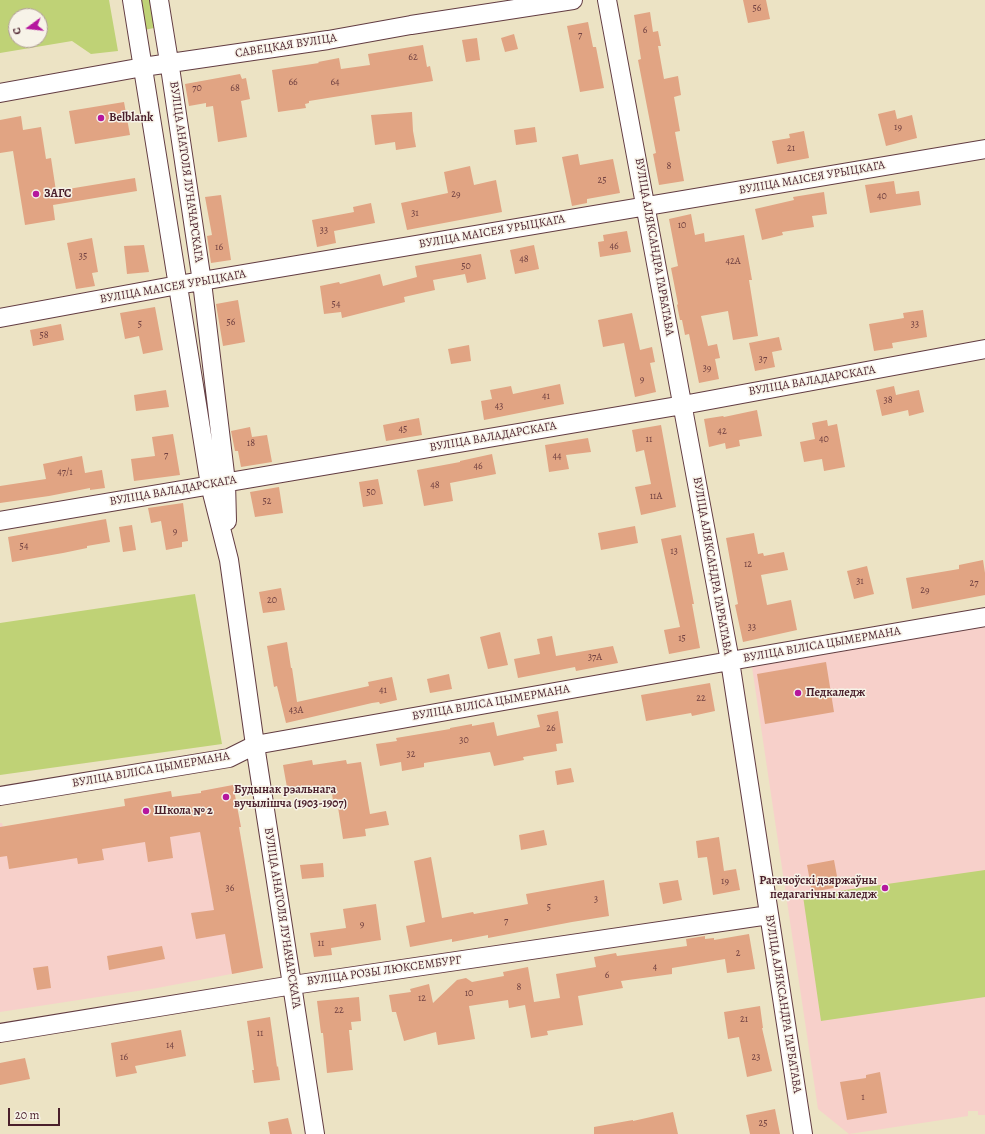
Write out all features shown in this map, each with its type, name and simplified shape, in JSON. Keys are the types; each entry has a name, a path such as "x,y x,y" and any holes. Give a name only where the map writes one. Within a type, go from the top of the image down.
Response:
{"street":[{"name":"ВУЛІЦА АНАТОЛЯ ЛУНАЧАРСКАГА","path":"132,0 178,285 218,484 255,745 316,1134"},
{"name":"ВУЛІЦА АНАТОЛЯ ЛУНАЧАРСКАГА","path":"159,0 170,64 202,282 218,484"},
{"name":"САВЕЦКАЯ ВУЛІЦА","path":"0,93 143,67 328,40 411,25 573,0"},
{"name":"ВУЛІЦА АЛЯКСАНДРА ГАРБАТАВА","path":"608,0 730,661 803,1134"},
{"name":"ВУЛІЦА МАІСЕЯ УРЫЦКАГА","path":"0,318 178,285 985,149"},
{"name":"ВУЛІЦА ВАЛАДАРСКАГА","path":"0,521 683,405 985,349"},
{"name":"ВУЛІЦА ВІЛІСА ЦЫМЕРМАНА","path":"0,796 229,758 255,745 985,617"},
{"name":"ВУЛІЦА РОЗЫ ЛЮКСЕМБУРГ","path":"0,1033 293,985 769,914"}],"shaded area":[{"name":"Рагачоўскі дзяржаўны педагагічны каледж","path":"985,627 985,1115 978,1115 978,1111 968,1111 968,1116 849,1134 818,1109 752,667"},
{"path":"233,785 263,968 157,988 0,1012 0,823 2,823 3,827 201,793 201,791"}],"green space":[{"path":"0,0 109,0 118,51 91,54 72,41 48,45 48,8 8,8 8,48 30,48 0,53"},
{"path":"139,0 150,0 154,28 144,30"},
{"path":"195,594 222,744 0,775 0,623"},
{"path":"985,870 985,997 821,1021 803,896"}],"building":[{"path":"743,0 766,0 770,19 748,23"},
{"path":"650,12 653,32 658,31 661,46 658,46 664,79 678,76 681,95 674,97 680,131 675,132 684,181 659,185 653,154 656,153 638,60 641,59 634,15"},
{"path":"588,22 593,47 596,47 604,88 580,92 567,26"},
{"path":"514,34 518,49 505,52 501,38"},
{"path":"477,38 480,60 466,62 462,40"},
{"path":"423,45 427,67 430,66 433,81 309,101 309,103 305,104 306,108 278,112 272,70 319,63 318,62 339,58 341,69 370,65 368,54"},
{"path":"240,74 242,79 246,78 250,99 241,101 247,137 218,142 213,106 206,107 206,103 189,106 185,84"},
{"path":"124,102 130,135 75,144 69,111"},
{"path":"895,110 897,119 912,115 917,138 886,146 878,114"},
{"path":"412,112 416,147 396,150 395,142 375,145 371,115"},
{"name":"ЗАГС","path":"21,116 23,130 41,127 46,159 51,158 56,191 135,178 137,191 53,205 55,220 25,225 13,151 0,153 0,120"},
{"path":"535,127 537,142 516,145 514,130"},
{"path":"804,131 809,158 777,164 772,141 790,138 789,134"},
{"path":"578,154 580,165 613,159 620,193 587,199 587,203 572,206 562,157"},
{"path":"470,166 474,185 496,180 502,212 407,230 401,203 448,193 444,172"},
{"path":"894,181 896,194 919,191 921,205 870,213 865,185"},
{"path":"824,192 827,214 812,216 814,227 782,232 783,235 762,240 755,209 794,200 793,197"},
{"path":"221,195 231,260 211,263 207,236 212,235 205,197"},
{"path":"371,203 375,223 334,231 336,243 317,247 312,220 354,212 353,207"},
{"path":"691,214 695,235 704,233 705,242 744,235 752,280 749,280 758,336 733,340 728,311 701,316 708,346 717,344 720,358 715,359 719,379 699,383 689,334 685,335 682,320 680,320 671,268 678,266 669,219"},
{"path":"627,231 631,252 600,257 598,242 604,241 603,235"},
{"path":"92,238 98,272 92,273 95,286 76,289 67,243"},
{"path":"144,245 149,272 127,274 124,246"},
{"path":"534,245 539,269 515,274 510,250"},
{"path":"481,254 486,279 467,283 465,274 433,280 435,290 404,297 405,302 342,318 341,312 324,314 320,286 339,282 340,284 380,274 383,286 417,277 415,266"},
{"path":"238,300 245,342 223,346 216,304"},
{"path":"155,307 163,350 143,354 139,336 125,339 120,313"},
{"path":"923,310 927,337 892,343 893,348 874,351 869,324 904,318 903,313"},
{"path":"632,313 640,350 652,347 655,362 650,363 656,392 635,397 624,343 603,347 598,320"},
{"path":"61,324 64,340 33,346 30,330"},
{"path":"779,337 782,350 772,352 775,367 755,371 749,343"},
{"path":"469,345 471,361 451,364 448,349"},
{"path":"560,384 564,404 484,420 481,401 492,399 490,390 511,386 513,394"},
{"path":"894,386 896,395 919,390 924,412 909,416 908,410 882,416 876,390"},
{"path":"166,390 169,407 136,411 134,395"},
{"path":"757,410 762,436 739,440 740,446 726,449 725,443 709,447 704,419 724,417"},
{"path":"419,418 422,435 386,441 383,425"},
{"path":"827,420 828,426 837,424 845,467 824,471 822,459 804,462 800,442 815,439 812,423"},
{"path":"661,425 676,507 641,515 635,487 651,484 644,450 636,452 632,430"},
{"path":"250,427 252,437 267,435 272,462 241,467 238,451 235,451 231,431"},
{"path":"173,434 180,475 134,481 131,459 155,456 152,437"},
{"path":"588,438 591,452 566,455 569,469 549,472 545,445"},
{"path":"492,454 496,474 450,483 453,501 424,506 417,470"},
{"path":"82,456 85,473 102,470 105,488 90,490 90,488 0,503 0,486 46,479 43,464"},
{"path":"378,479 383,504 363,507 359,482"},
{"path":"279,487 283,513 255,517 250,492"},
{"path":"183,503 188,541 182,542 182,547 166,550 161,521 151,523 148,508"},
{"path":"106,519 110,542 87,546 87,548 63,553 12,562 8,537"},
{"path":"132,525 136,550 123,552 119,527"},
{"path":"635,526 638,543 601,550 598,533"},
{"path":"754,533 758,554 763,553 764,556 784,552 788,570 761,575 767,605 791,600 797,630 743,642 735,605 738,604 726,538"},
{"path":"681,535 694,604 692,604 700,648 669,654 664,630 680,627 661,539"},
{"path":"983,560 985,573 985,595 912,609 906,578 959,569 959,565"},
{"path":"867,566 874,594 854,599 847,571"},
{"path":"281,588 285,610 263,613 259,592"},
{"path":"500,632 508,665 488,669 480,637"},
{"path":"552,636 556,656 613,646 618,663 576,671 575,667 518,678 514,659 540,654 537,639"},
{"path":"287,642 297,702 369,686 368,682 392,677 397,700 380,704 379,702 372,703 286,723 277,686 274,687 267,646"},
{"name":"Педкаледж","path":"826,662 834,712 765,724 757,674"},
{"path":"449,674 452,689 430,693 427,679"},
{"path":"710,683 715,711 692,716 691,713 646,721 641,695"},
{"path":"558,711 563,743 556,744 557,751 523,757 524,760 494,766 490,752 424,763 424,767 402,771 401,762 380,766 376,744 397,741 396,738 472,724 472,726 494,722 497,736 540,727 537,715"},
{"path":"312,760 313,765 346,760 347,764 361,762 370,814 386,811 389,825 365,829 366,836 343,839 337,801 333,801 331,786 288,793 283,765"},
{"path":"571,768 574,782 557,785 555,771"},
{"path":"233,785 263,968 232,974 225,934 196,939 191,913 214,910 200,832 170,837 173,858 148,862 145,842 102,849 104,860 78,864 77,858 9,869 7,856 0,857 0,827 125,806 124,799 171,791 172,797 201,793 201,791"},
{"path":"544,830 547,845 521,850 519,835"},
{"path":"719,837 724,871 736,869 740,890 713,895 707,857 698,858 696,841"},
{"path":"431,857 442,918 528,904 526,894 604,880 609,916 488,938 488,935 452,942 452,939 410,947 406,926 425,922 414,861"},
{"path":"834,860 839,887 812,892 807,865"},
{"path":"323,863 324,877 302,879 300,865"},
{"path":"678,880 682,900 663,904 659,883"},
{"path":"376,904 381,940 331,948 332,955 314,957 310,933 346,928 343,909"},
{"path":"749,934 755,969 727,973 725,959 672,968 672,974 621,981 623,988 578,996 583,1025 547,1031 548,1035 531,1038 525,1005 509,1008 508,1000 469,1006 475,1039 438,1045 436,1032 404,1041 396,1012 392,1012 389,995 411,992 410,989 429,984 433,1003 457,980 466,978 472,982 504,976 503,972 528,967 534,1002 560,998 556,974 596,967 594,957 616,953 617,956 687,946 686,939 705,936 705,939 714,938 714,940"},
{"path":"162,946 165,959 109,970 107,956"},
{"path":"48,966 51,988 37,990 33,968"},
{"path":"359,997 361,1021 351,1022 352,1030 349,1030 353,1070 327,1073 323,1033 321,1033 317,1001"},
{"path":"760,1006 762,1028 772,1071 747,1077 739,1037 728,1039 724,1012"},
{"path":"270,1017 280,1080 254,1083 252,1070 254,1070 247,1021"},
{"path":"181,1030 186,1056 135,1066 137,1073 116,1077 111,1043"},
{"path":"25,1058 30,1079 0,1085 0,1063"},
{"path":"880,1072 887,1113 847,1120 840,1082 866,1078 866,1075"},
{"path":"775,1109 780,1134 750,1134 746,1115"},
{"path":"673,1112 678,1134 594,1134 594,1127 633,1121"},
{"path":"288,1118 292,1134 270,1134 268,1122"}],"place":[{"name":"Belblank","path":"101,118"},
{"name":"ЗАГС","path":"36,194"},
{"name":"Педкаледж","path":"798,693"},
{"name":"Будынак рэальнага вучылішча (1903-1907)","path":"226,797"},
{"name":"Школа № 2","path":"146,811"},
{"name":"Рагачоўскі дзяржаўны педагагічны каледж","path":"885,888"}]}
